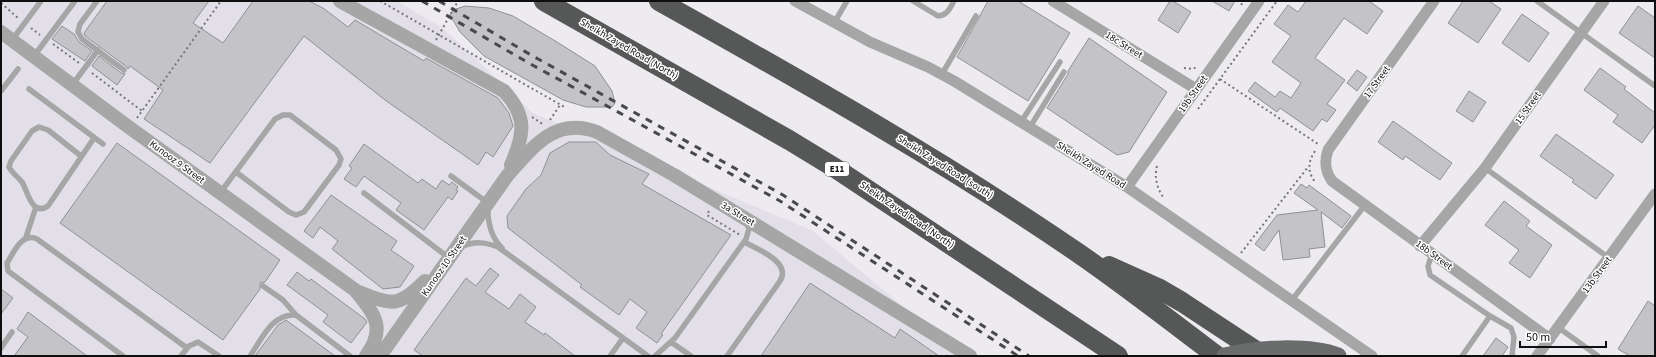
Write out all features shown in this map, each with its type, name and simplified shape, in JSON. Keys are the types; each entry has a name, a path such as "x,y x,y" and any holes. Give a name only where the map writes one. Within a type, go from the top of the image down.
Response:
{"highway":[{"name":"Sheikh Zayed Road (North)","path":"544,1 782,136 835,168 1118,356"},
{"name":"Sheikh Zayed Road (south)","path":"659,1 871,122 989,194 1082,255 1217,356"},
{"path":"1082,255 1158,288 1264,356"}],"main road":[{"path":"1225,356 1260,350 1295,349 1329,352 1338,356"}],"street":[{"path":"340,1 504,91 515,104 519,112 522,130 519,147 507,176"},
{"name":"Sheikh Zayed Road","path":"795,1 870,42 942,74 1127,187 1372,356"},
{"name":"18c Street","path":"1053,1 1196,89"},
{"name":"19b Street","path":"1127,187 1259,1"},
{"name":"17 Street","path":"1325,165 1328,150 1434,1"},
{"name":"15 Street","path":"1427,250 1450,212 1485,168 1604,1"},
{"name":"Kunooz 9 Street","path":"7,36 130,128 355,290 368,305 375,318 377,332 373,353"},
{"name":"3a Street","path":"507,176 548,130 582,127 597,132 654,163 746,218 970,356"},
{"name":"18b Street","path":"1325,165 1326,173 1332,181 1550,339"},
{"name":"Kunooz 10 Street","path":"373,353 450,258 507,176"},
{"name":"13b Street","path":"1537,356 1559,328 1655,194"},
{"name":"Kunooz 9 Street","path":"355,290 382,301 397,301 411,295 450,258"}],"lane":[{"path":"7,36 25,23 41,1"},
{"path":"34,56 75,1"},
{"path":"98,1 80,24 78,32 82,39 124,70"},
{"path":"834,23 847,1"},
{"path":"912,1 938,16 942,16 948,11 954,1"},
{"path":"1537,1 1655,86"},
{"path":"942,74 976,16"},
{"path":"72,85 98,50"},
{"path":"1025,125 1060,62"},
{"path":"1,91 18,69"},
{"path":"1025,125 1064,72"},
{"path":"29,89 103,144"},
{"path":"220,193 275,119 283,115 290,116 336,150 341,159 339,165 304,212 296,215 289,212 236,172"},
{"path":"81,156 44,128 39,128 32,131 9,167 23,184 33,205 36,208 42,209 48,206 94,138"},
{"path":"1485,168 1609,258"},
{"path":"451,176 488,203 488,217 491,230 497,242 505,251"},
{"path":"364,193 426,238 450,258 463,246 482,243 498,247 505,251 648,356"},
{"path":"1292,300 1365,205"},
{"path":"26,238 36,208"},
{"path":"655,356 671,342 745,240 749,229 746,218"},
{"path":"123,356 8,271 7,263 23,239 30,237 37,239 187,348"},
{"path":"727,356 782,278 783,271 781,265 745,240"},
{"path":"1427,250 1430,276 1490,316 1511,328 1514,337 1512,356"},
{"path":"263,286 283,300 296,315 350,356"},
{"path":"250,356 275,321 285,316 296,315"},
{"path":"1462,356 1490,316"},
{"path":"1559,328 1598,356"},
{"path":"1,348 12,332"},
{"path":"610,356 623,338"},
{"path":"181,356 191,343 198,342 219,356"},
{"path":"671,342 691,356"}],"path":[{"path":"130,128 222,1"},
{"path":"380,1 566,108"},
{"path":"431,50 438,34 458,1"},
{"path":"1240,7 1244,1"},
{"path":"1197,110 1277,1"},
{"path":"1,3 47,40 142,111"},
{"path":"1183,68 1193,69 1202,64"},
{"path":"1220,79 1328,150"},
{"path":"519,112 526,113 548,130 560,105"},
{"path":"1157,162 1155,171 1156,181 1159,192 1166,201"},
{"path":"1235,249 1241,253 1308,167"},
{"path":"715,200 706,215 745,240"}],"shaded area":[{"path":"1,1 397,1 444,29 533,113 813,231 962,356 1,356"}],"building":[{"path":"107,1 209,1 193,23 223,43 253,1 309,1 323,8 348,27 355,20 424,61 426,58 498,98 509,113 513,126 493,157 486,152 478,165 385,100 304,36 210,163 144,119 163,90 130,66 128,69 85,36 84,33"},
{"path":"988,1 1018,1 1070,33 1028,101 957,57"},
{"path":"1170,1 1173,1 1191,12 1178,33 1158,20"},
{"path":"1212,1 1235,1 1229,11"},
{"path":"1306,1 1369,1 1383,11 1367,34 1344,18 1315,58 1345,80 1327,104 1336,110 1327,122 1322,119 1313,131 1280,108 1277,112 1248,91 1255,82 1275,97 1280,91 1291,98 1301,83 1272,62 1291,36 1274,24 1288,5 1298,12"},
{"path":"1463,1 1489,1 1501,9 1478,43 1448,23"},
{"path":"465,6 489,8 513,16 595,66 612,91 615,103 612,107 586,107 563,100 484,56 460,32 450,15 453,10"},
{"path":"1638,6 1655,18 1655,58 1619,33"},
{"path":"1522,14 1549,33 1529,62 1502,43"},
{"path":"62,26 74,34 79,42 92,51 85,61 52,39"},
{"path":"1089,38 1167,92 1129,152 1117,155 1047,108"},
{"path":"99,56 121,73 125,74 117,85 92,66"},
{"path":"1600,68 1626,87 1624,89 1655,113 1655,125 1642,143 1613,122 1618,115 1584,90"},
{"path":"1357,70 1367,77 1357,91 1347,83"},
{"path":"1469,91 1486,102 1473,122 1456,111"},
{"path":"1393,121 1452,163 1440,180 1405,156 1403,160 1378,142"},
{"path":"1556,134 1614,175 1596,199 1572,182 1574,180 1540,156"},
{"path":"569,142 596,142 610,155 649,174 642,184 731,235 661,334 663,335 657,343 636,328 647,312 630,299 619,315 580,287 582,285 508,228 507,216 526,189 541,175 550,153"},
{"path":"117,143 280,260 265,282 260,283 260,289 223,340 60,223"},
{"path":"364,144 418,183 422,179 436,189 442,180 449,185 452,182 458,187 456,190 458,191 452,200 448,197 424,230 396,210 401,203 364,176 356,187 344,179 352,168 349,166"},
{"path":"1301,184 1307,188 1309,185 1351,216 1342,228 1321,212 1325,247 1309,249 1310,257 1283,260 1279,230 1264,251 1255,244 1277,215 1318,210 1294,193"},
{"path":"331,195 397,241 391,250 414,266 400,287 383,289 332,249 338,241 320,227 313,238 304,231"},
{"path":"1504,201 1530,221 1526,226 1552,245 1530,278 1509,263 1519,250 1485,225"},
{"path":"490,268 499,275 485,292 509,309 520,294 536,307 525,322 544,335 545,333 575,356 423,356 414,350 466,278 476,286"},
{"path":"297,272 309,281 311,279 365,319 367,322 351,343 323,322 328,315 287,285"},
{"path":"810,283 895,338 900,329 939,356 761,356"},
{"path":"1,289 13,298 1,314"},
{"path":"1648,301 1655,306 1655,356 1630,356 1618,349"},
{"path":"28,312 87,356 14,356 28,337 17,329"},
{"path":"286,320 335,356 255,356 278,325"},
{"path":"1496,338 1508,347 1502,356 1483,356"}],"railway":[{"path":"422,1 527,62 780,201 1018,356"},
{"path":"439,1 531,55 783,195 1029,356"}]}
